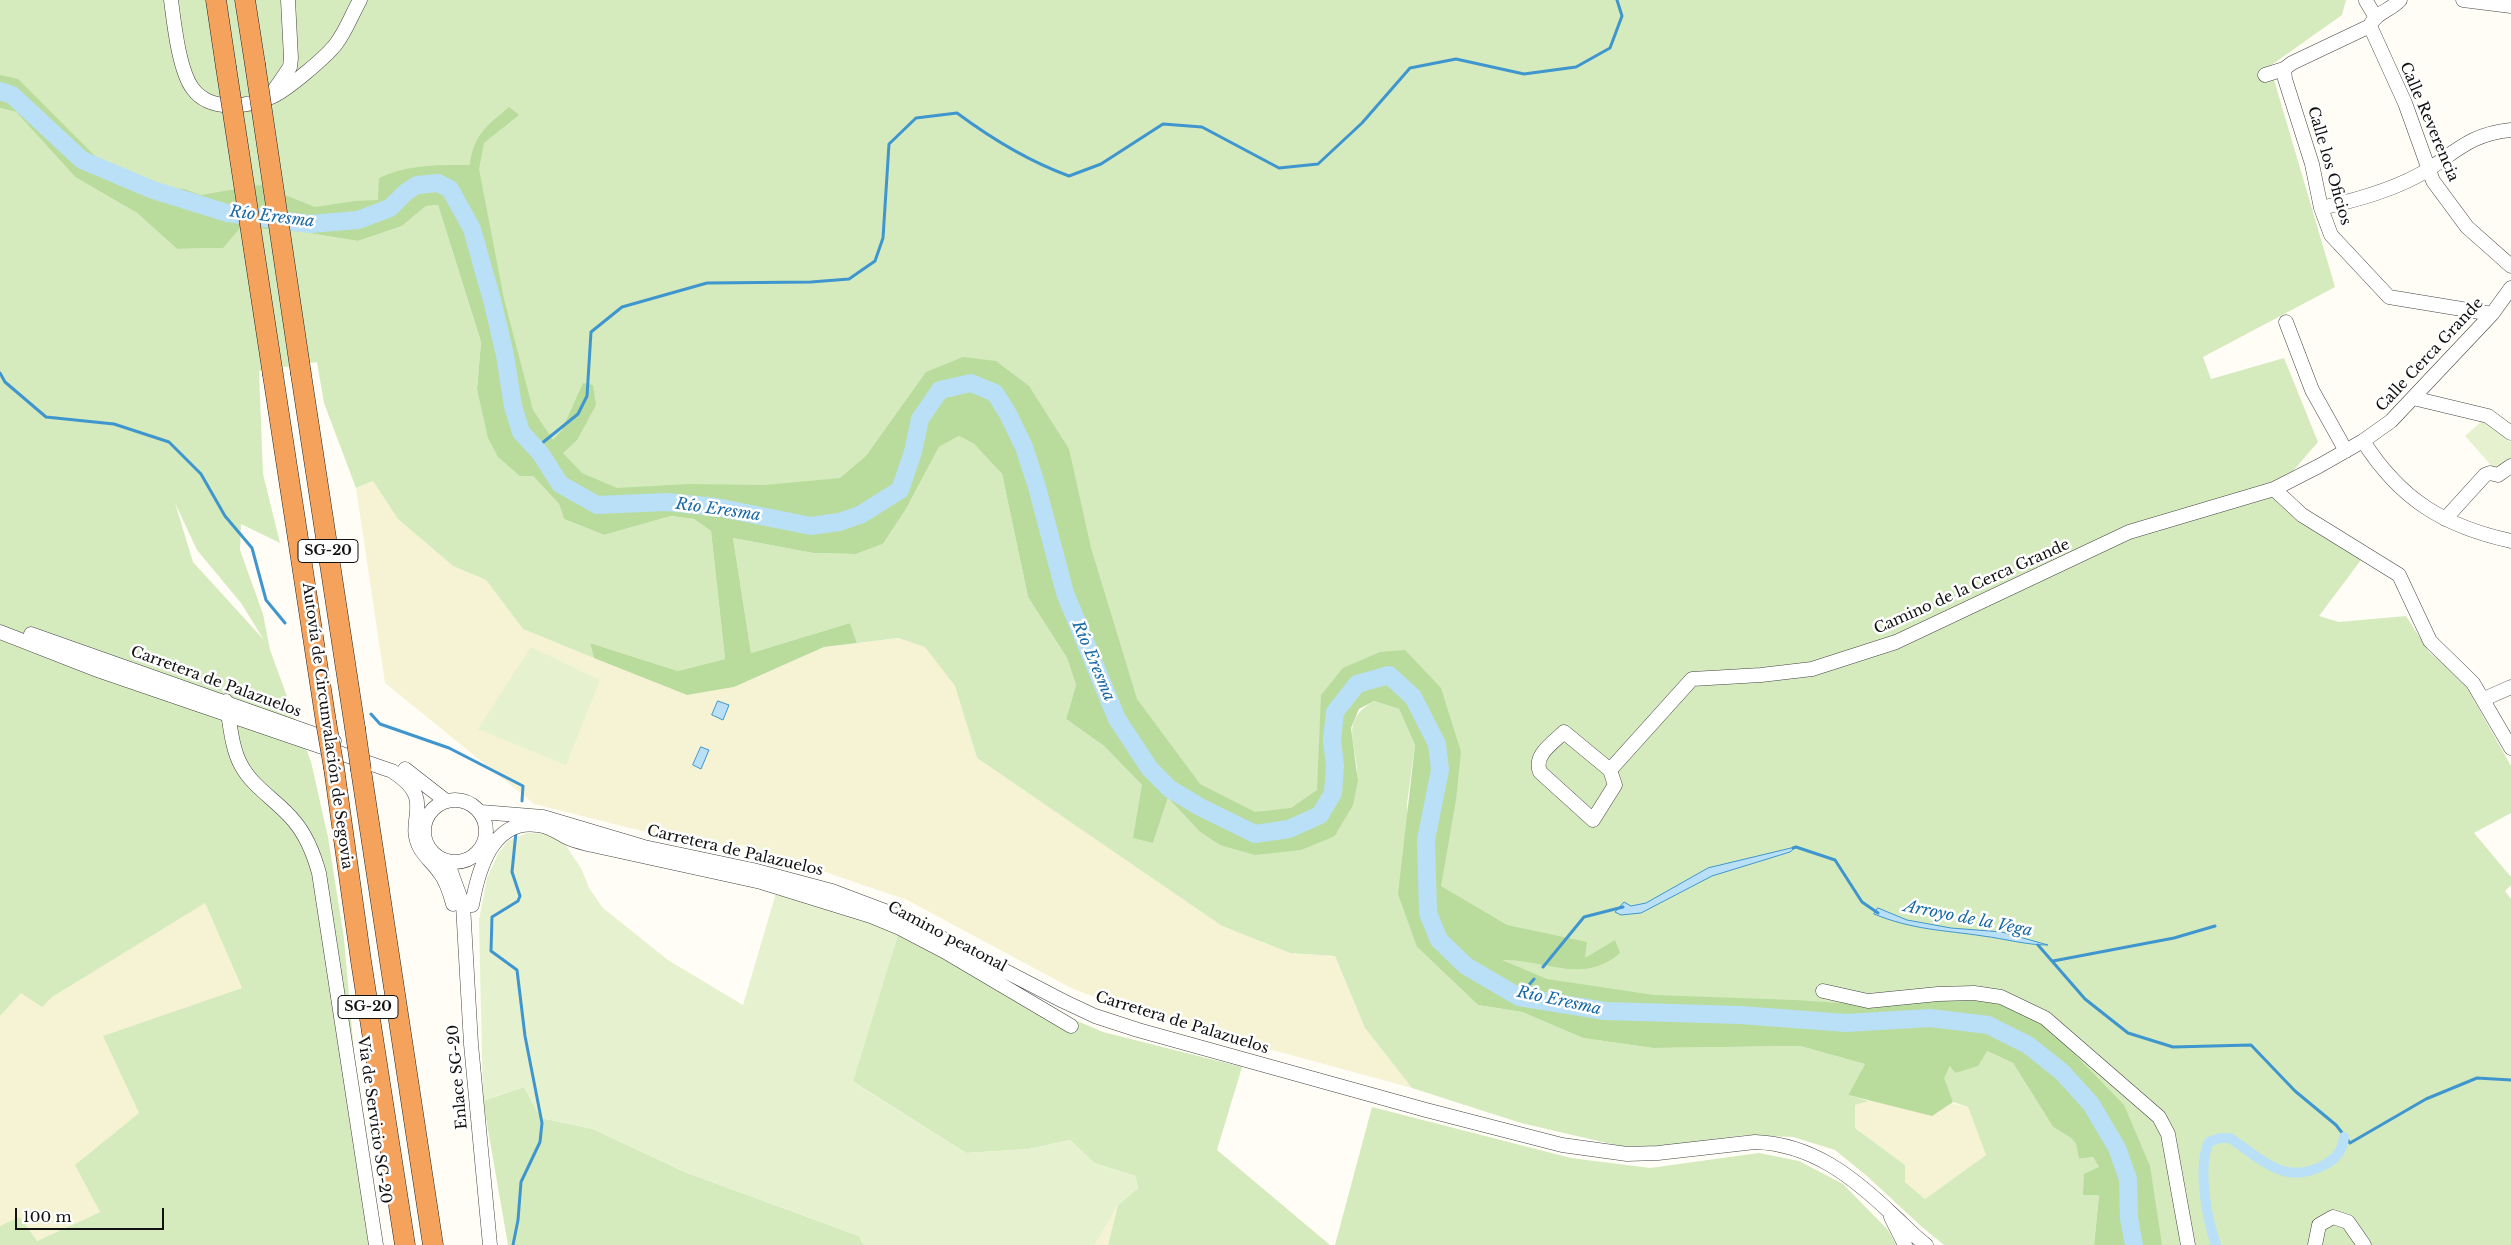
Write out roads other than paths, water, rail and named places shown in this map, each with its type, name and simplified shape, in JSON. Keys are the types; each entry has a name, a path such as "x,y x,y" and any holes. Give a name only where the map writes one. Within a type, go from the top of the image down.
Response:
{"highway":[{"name":"Autovía de Circunvalación de Segovia","path":"216,0 405,1245"},
{"name":"Autovía de Circunvalación de Segovia","path":"245,0 433,1245"}],"street":[{"path":"171,0 178,45 188,80 196,93 207,102 224,104 243,104 273,97 321,60 337,43 360,0"},
{"path":"267,98 290,67 288,0"},
{"path":"2265,75 2284,69 2373,21 2400,0"},
{"path":"2463,0 2511,6"},
{"name":"Calle Reverencia","path":"2366,1 2433,181 2467,227 2511,266"},
{"name":"Calle los Oficios","path":"2284,69 2285,79 2312,164 2321,208 2331,235 2389,296 2492,314"},
{"path":"2321,208 2354,200 2429,169 2469,141 2511,130"},
{"name":"Calle Cerca Grande","path":"2260,492 2274,489 2346,451 2391,421 2492,314 2511,288"},
{"path":"2286,322 2312,390 2346,451"},
{"path":"2413,398 2486,416 2511,433"},
{"path":"2363,441 2392,482 2407,495 2445,518 2476,533 2511,541"},
{"path":"2445,518 2485,475 2490,473 2498,474 2511,466"},
{"path":"2274,489 2302,515 2399,575 2430,641 2473,683 2511,748"},
{"name":"Camino de la Cerca Grande","path":"1610,770 1692,679 1761,675 1812,669 1886,645 1955,616 2128,532 2260,492"},
{"name":"Carretera de Palazuelos","path":"0,623 228,708 400,766 446,801"},
{"path":"0,632 100,671 228,708 392,771 405,779 414,790 418,802 416,829 419,847 463,905"},
{"path":"2484,699 2511,687"},
{"name":"Vía de Servicio SG-20","path":"228,708 235,748 241,765 254,782 294,821 315,858 319,873 376,1245"},
{"path":"1564,732 1610,770 1614,785 1593,820 1540,772 1537,766 1538,758 1564,732"},
{"path":"418,780 425,796 428,815 424,831 426,844 434,854 447,861 460,862 475,855 482,848 486,835 486,824 481,812 465,801 446,801 436,806 428,815"},
{"name":"Carretera de Palazuelos","path":"481,812 543,817 644,847 753,870 832,891 907,920 1095,1016 1138,1030 1426,1110 1562,1145 1627,1154 1658,1153 1736,1143 1769,1142 1800,1150 1830,1163 1850,1176 1924,1244"},
{"path":"486,835 515,816"},
{"name":"Camino peatonal","path":"463,905 495,840 506,831 521,825 537,824 550,828 568,838 592,845 761,882 871,916 900,928 944,951 1071,1026"},
{"name":"Enlace SG-20","path":"463,905 475,855"},
{"name":"Enlace SG-20","path":"447,861 463,905 471,1044 490,1245"},
{"path":"1823,991 1868,1001 1938,994 1974,993 2001,996 2045,1018 2159,1117 2168,1134 2188,1245"},
{"path":"1886,1208 1905,1245"},
{"path":"2315,1245 2319,1225 2333,1217 2348,1222 2364,1245"}],"water":[{"path":"718,701 729,705 723,720 712,715"},
{"path":"701,747 709,750 701,769 693,765"},
{"path":"1796,847 1790,852 1712,876 1641,913 1621,915 1615,912 1624,902 1631,906 1646,903 1708,868"},
{"path":"1878,908 1907,920 1951,928 2002,932 2048,945 1915,926 1874,914"}],"waterway":[{"path":"536,448 578,414 587,396 591,332 622,307 707,283 811,282 849,279 875,261 883,238 889,144 916,118 957,113 1011,149 1069,176 1101,164 1163,124 1202,127 1279,168 1318,164 1362,123 1410,68 1456,59 1524,74 1576,67 1610,48 1622,16 1617,0"},
{"name":"Río Eresma","path":"0,91 12,95 82,160 153,190 227,213 310,224 358,220 390,208 406,192 417,185 438,183 450,189 472,229 492,300 505,355 513,406 521,432 541,454 560,484 597,505 666,502 716,507 811,526 839,522 860,515 900,490 913,452 920,419 940,390 971,383 995,393 1008,414 1024,447 1037,487 1065,593 1117,719 1150,769 1170,789 1200,807 1255,834 1289,829 1320,815 1333,793 1335,766 1332,740 1335,712 1357,684 1389,675 1413,697 1437,744 1440,770 1426,840 1428,913 1439,940 1466,966 1519,997 1605,1011 1740,1015 1846,1023 1930,1018 1988,1025 2028,1045 2062,1072 2091,1104 2117,1148 2128,1179 2129,1218 2134,1245"},
{"path":"0,373 5,382 46,417 114,424 169,442 201,474 225,516 252,548 266,600 285,623"},
{"path":"371,714 380,724 449,748 523,786 522,801"},
{"path":"513,1245 518,1220 521,1182 540,1142 542,1123 525,1036 517,970 491,951 492,917 518,901 520,896 512,872 516,832"},
{"name":"Arroyo de la Vega","path":"1793,848 1796,847 1835,860 1862,902 1878,913"},
{"name":"Arroyo de la Vega","path":"1543,967 1584,917 1623,907"},
{"path":"2053,961 2174,938 2215,926"},
{"name":"Arroyo de la Vega","path":"2038,945 2085,999 2128,1033 2173,1047 2251,1045 2295,1091 2336,1125 2350,1143 2426,1099 2477,1078 2511,1080"},
{"name":"Arroyo de la Vega","path":"1519,997 1534,979"},
{"path":"2216,1245 2209,1221 2204,1179 2205,1153 2209,1142 2220,1138 2230,1138 2275,1168 2286,1172 2298,1173 2311,1170 2333,1159 2341,1150 2344,1137"}]}
